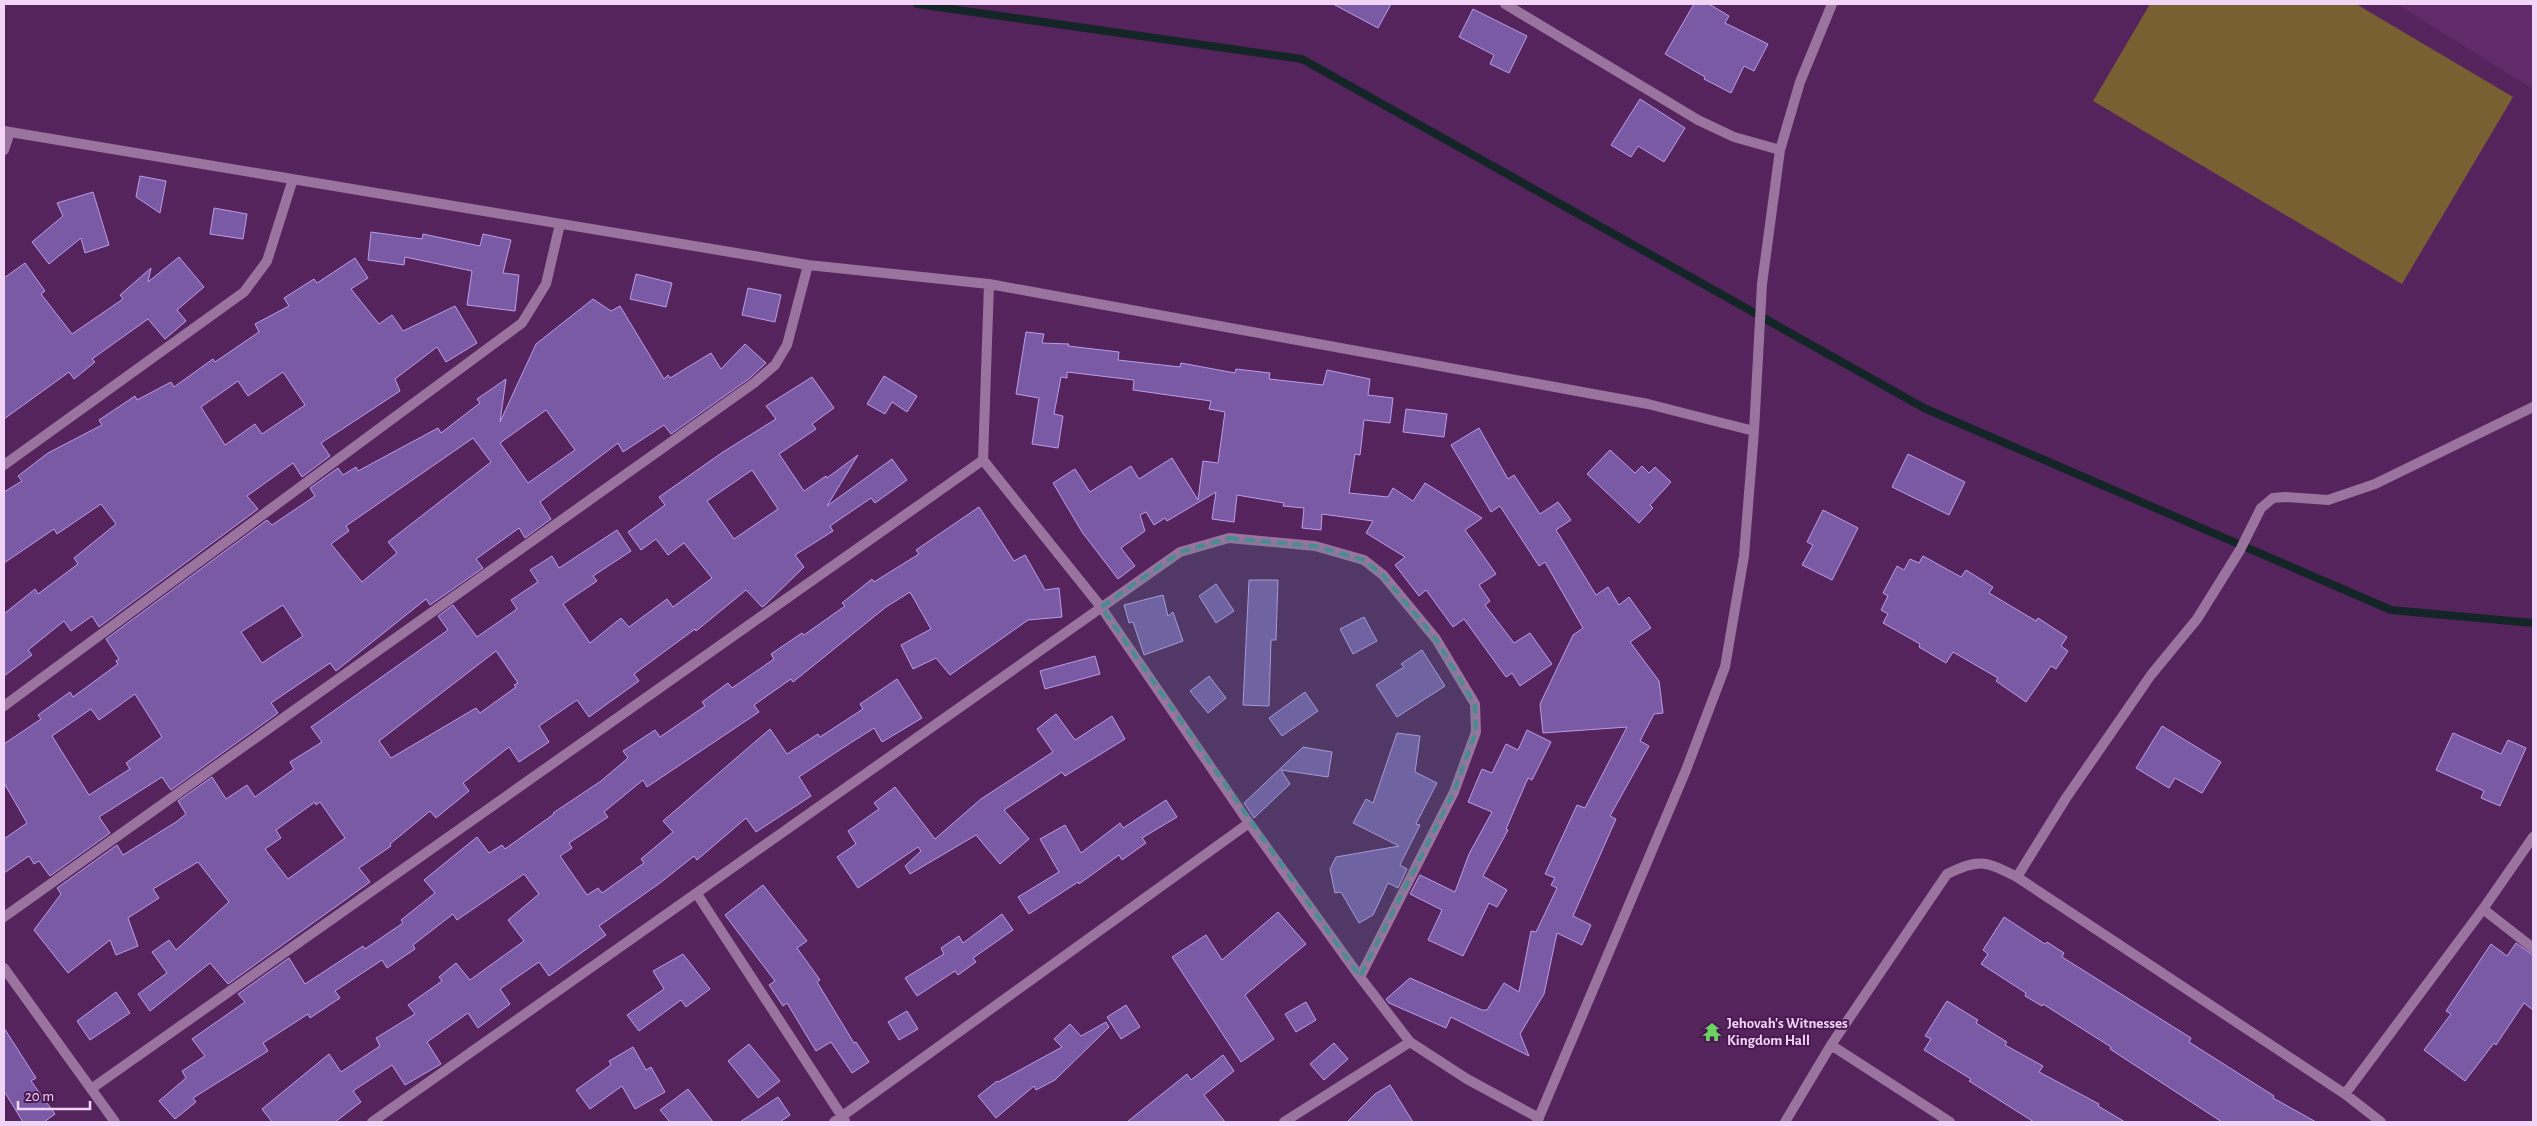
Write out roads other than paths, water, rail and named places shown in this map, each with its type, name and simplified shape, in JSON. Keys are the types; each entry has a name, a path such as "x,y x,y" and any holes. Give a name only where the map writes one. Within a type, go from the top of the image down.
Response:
{"street":[{"path":"1505,4 1698,120 1734,137 1780,150"},
{"path":"989,284 984,460 1101,607 1250,823 1360,977 1410,1042 1467,1079 1538,1120 1686,770 1725,667 1744,556 1762,299 1780,150 1800,82 1832,4"},
{"path":"4,150 7,132 808,265 989,284 1638,403 1754,431"},
{"path":"4,466 244,292 267,261 293,179"},
{"path":"4,706 522,322 546,284 560,224"},
{"path":"4,917 754,383 775,365 787,345 808,265"},
{"path":"2017,877 2066,798 2151,675 2197,619 2240,550 2261,508 2273,498 2328,500 2376,484 2533,407"},
{"path":"91,1088 984,460"},
{"path":"372,1122 1180,552 1229,538 1315,546 1364,560 1383,575 1436,639 1475,704 1476,732 1454,792 1360,977"},
{"path":"697,894 841,1120 1250,823"},
{"path":"2346,1094 2483,909 2533,837"},
{"path":"1786,1122 1832,1045 1947,874 1967,864 1990,863 2017,877 2346,1094 2381,1122"},
{"path":"2483,909 2533,948"},
{"path":"4,968 115,1122"},
{"path":"1284,1122 1410,1042"},
{"path":"1832,1045 1950,1122"}],"waterway":[{"path":"917,4 1302,59 1924,408 2391,610 2533,623"}],"place":[{"name":"Jehovah's Witnesses Kingdom Hall","path":"1712,1032"}]}
